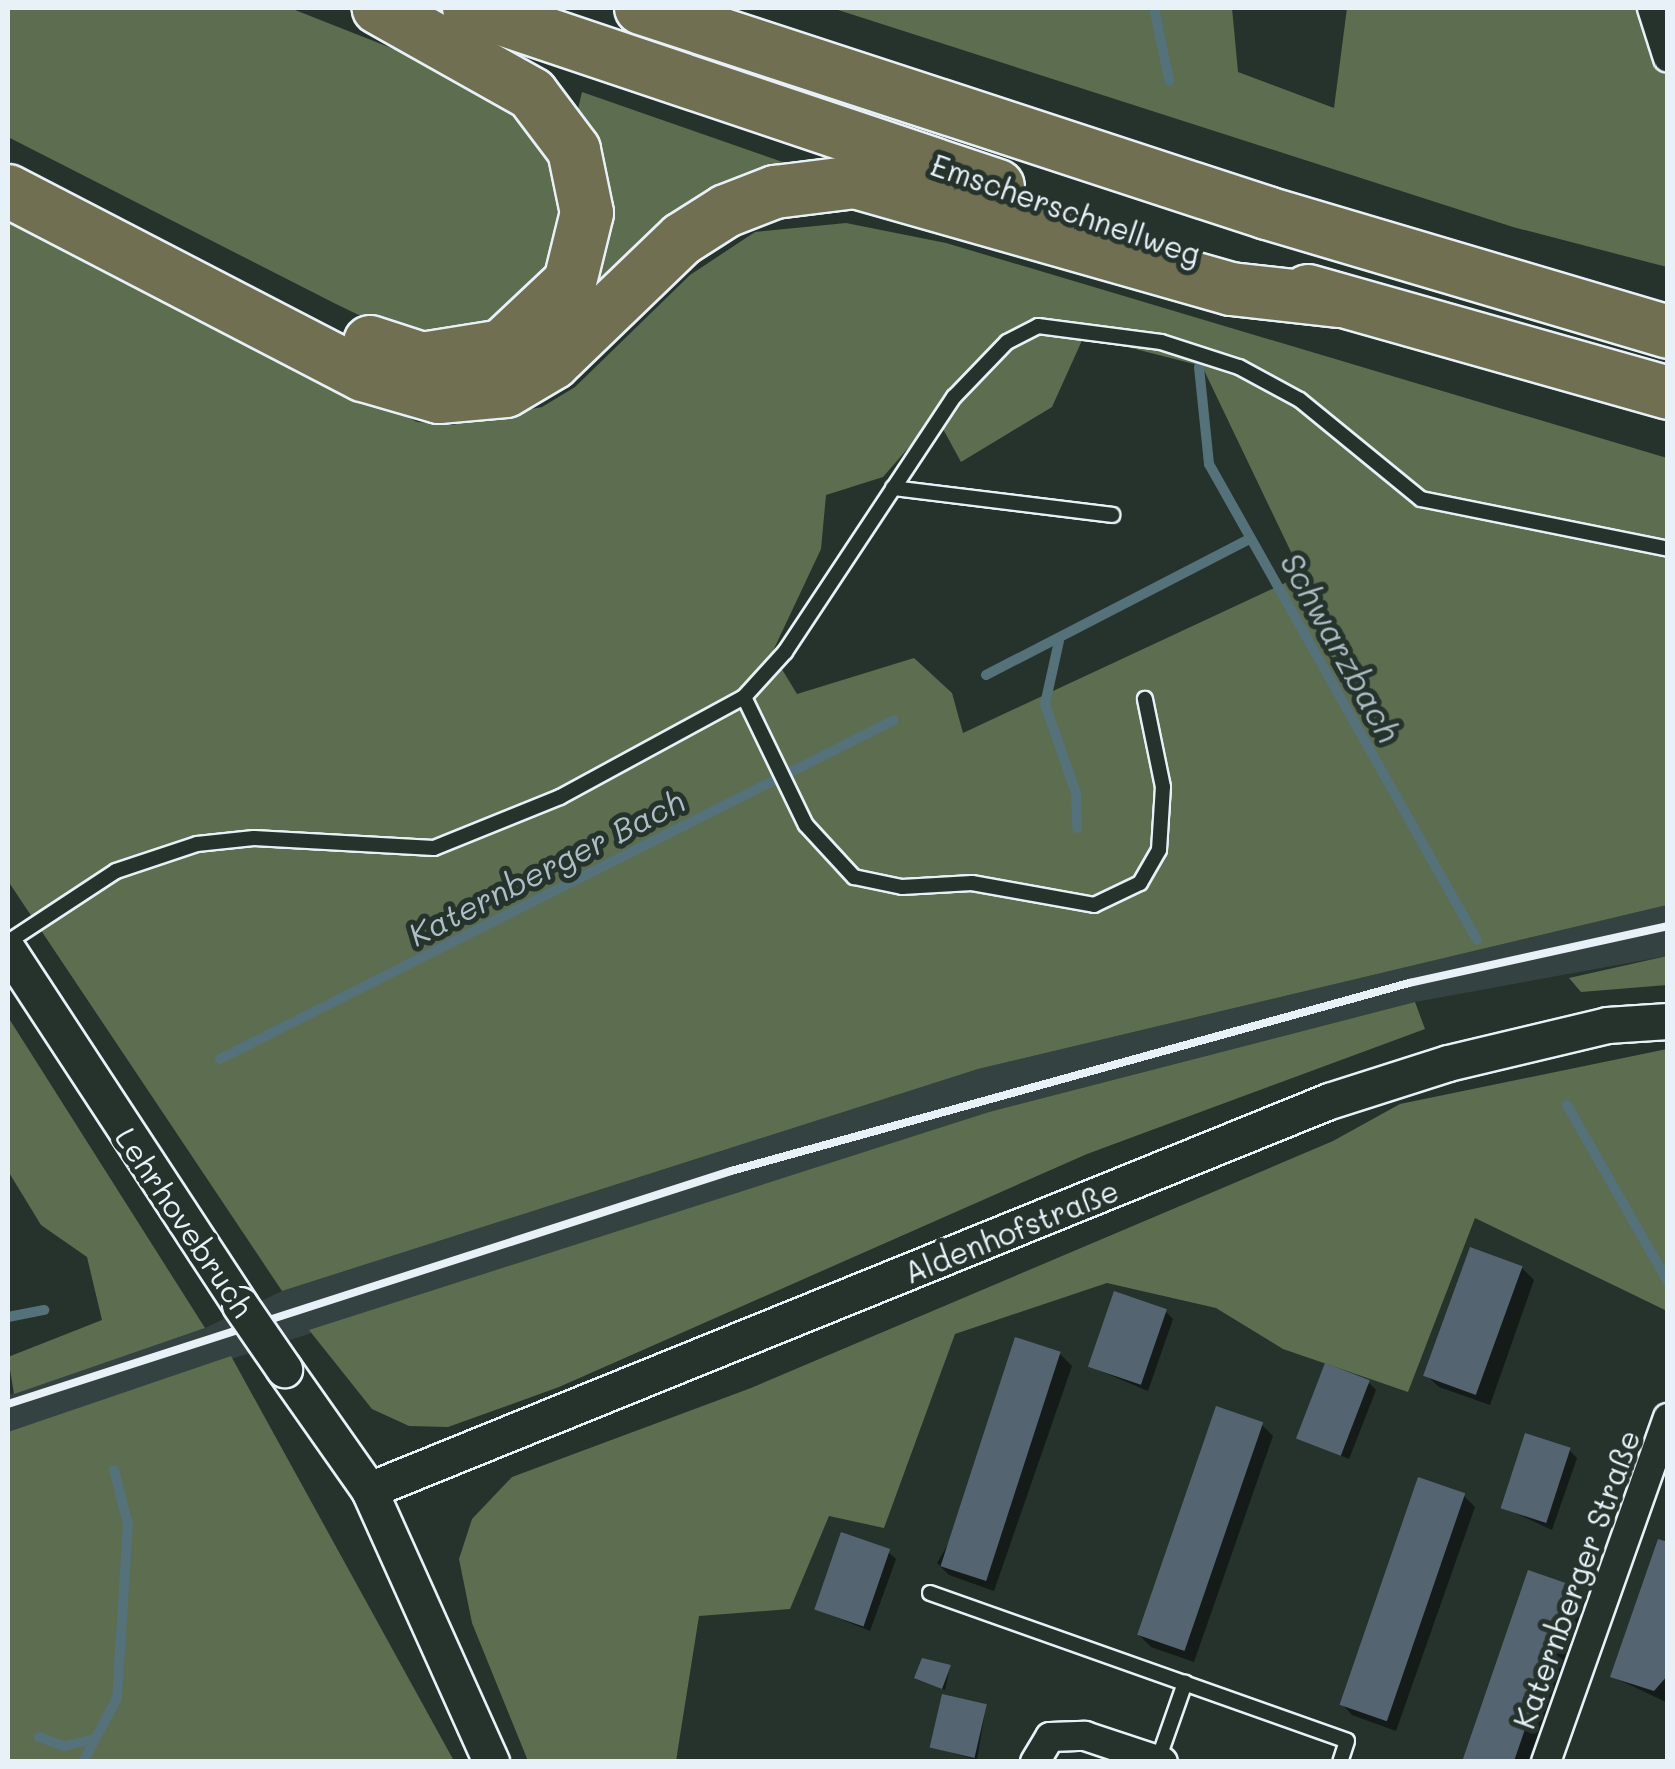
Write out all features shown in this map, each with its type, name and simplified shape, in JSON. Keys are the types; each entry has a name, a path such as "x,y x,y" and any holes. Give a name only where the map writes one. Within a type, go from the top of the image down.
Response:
{"highway":[{"path":"8,155 307,316 386,348 422,359 502,346 570,282 586,212 574,150 532,94 378,8"},
{"name":"Emscherschnellweg","path":"469,8 1340,302 1668,393"},
{"name":"Emscherschnellweg","path":"641,8 1266,214 1668,332"},
{"path":"8,190 363,374 439,397 506,391 553,363 682,239 726,210 775,192 855,182 1230,289 1340,302"}],"street":[{"path":"1652,8 1668,58"},
{"name":"Lehrhovebruch","path":"8,950 240,1304 369,1490 490,1762"},
{"name":"Aldenhofstraße","path":"369,1490 1329,1102 1501,1050 1668,1021"},
{"name":"Katernberger Straße","path":"1546,1762 1668,1418"},
{"path":"1035,1762 1050,1737 1085,1736 1160,1761"}],"lane":[{"path":"8,942 116,870 197,844 254,838 434,848 560,797 744,697 785,652 954,396 1007,342 1065,325 1190,349 1252,374 1300,400 1420,499 1668,550"},
{"path":"892,488 1112,515"},
{"path":"744,697 806,826 840,868 870,883 972,883 1114,901 1140,883 1159,850 1163,787 1145,698"},
{"path":"930,1593 1347,1741 1340,1762"},
{"path":"1160,1761 1185,1683"}],"shaded area":[{"path":"1667,905 1667,956 1415,1002 989,1112 8,1432 8,1395 205,1328 282,1291 978,1069"}],"green space":[{"path":"8,8 290,8 442,68 501,103 556,166 566,201 550,278 493,332 402,336 334,303 8,137"},
{"path":"832,8 1232,8 1238,72 1334,108 1347,8 1667,8 1667,267 1513,227"},
{"path":"582,92 794,166 585,311 607,244 609,193 578,109"},
{"path":"8,213 417,422 452,425 542,407 575,387 690,275 755,232 846,223 946,243 1667,458 1667,905 978,1069 282,1291 8,881","holes":["1084,336 1202,366 1302,575 963,733 952,693 914,658 797,694 772,653 821,549 826,495 883,477 936,416 961,462 1052,407"]},
{"path":"1667,956 1667,985 1581,992 1569,978"},
{"path":"1415,1002 1425,1029 1087,1154 559,1387 448,1427 409,1426 372,1409 309,1330 989,1112"},
{"path":"8,1017 205,1328 14,1394 8,1357 102,1320 87,1257 41,1225 8,1171"},
{"path":"1667,1049 1667,1311 1475,1218 1408,1392 1283,1349 1216,1308 1107,1283 955,1334 884,1528 829,1516 790,1609 699,1616 676,1761 528,1761 472,1623 459,1559 472,1519 512,1477 751,1388 1333,1141 1400,1104"},
{"path":"231,1356 454,1761 8,1761 8,1432"}],"building":[{"path":"1470,1247 1523,1266 1476,1395 1423,1376"},
{"path":"1114,1291 1167,1309 1141,1385 1088,1367"},
{"path":"1015,1337 1061,1352 986,1581 941,1566"},
{"path":"1325,1363 1370,1380 1341,1456 1296,1439"},
{"path":"1216,1406 1263,1422 1184,1651 1137,1635"},
{"path":"1525,1433 1571,1448 1546,1523 1501,1508"},
{"path":"1418,1477 1465,1493 1387,1721 1340,1705"},
{"path":"841,1532 890,1549 863,1626 814,1610"},
{"path":"1658,1539 1668,1542 1668,1675 1654,1691 1610,1677"},
{"path":"1528,1570 1574,1586 1514,1762 1462,1762"},
{"path":"922,1658 951,1665 942,1689 914,1678"},
{"path":"942,1694 987,1704 974,1758 930,1748"}],"waterway":[{"name":"Schwarzbach","path":"1154,8 1169,80"},
{"name":"Schwarzbach","path":"1199,367 1209,464 1477,940"},
{"name":"Katernberger Bach","path":"986,675 1250,539"},
{"path":"1059,641 1045,704 1076,793 1077,828"},
{"name":"Katernberger Bach","path":"220,1059 894,720"},
{"name":"Schwarzbach","path":"1567,1105 1668,1282"},
{"path":"8,1317 44,1310"},
{"name":"Katernberger Bach","path":"83,1762 117,1698 128,1524 114,1470"},
{"path":"39,1737 64,1746 94,1739"}],"railway":[{"path":"8,1404 731,1171 1409,983 1668,926"}]}
